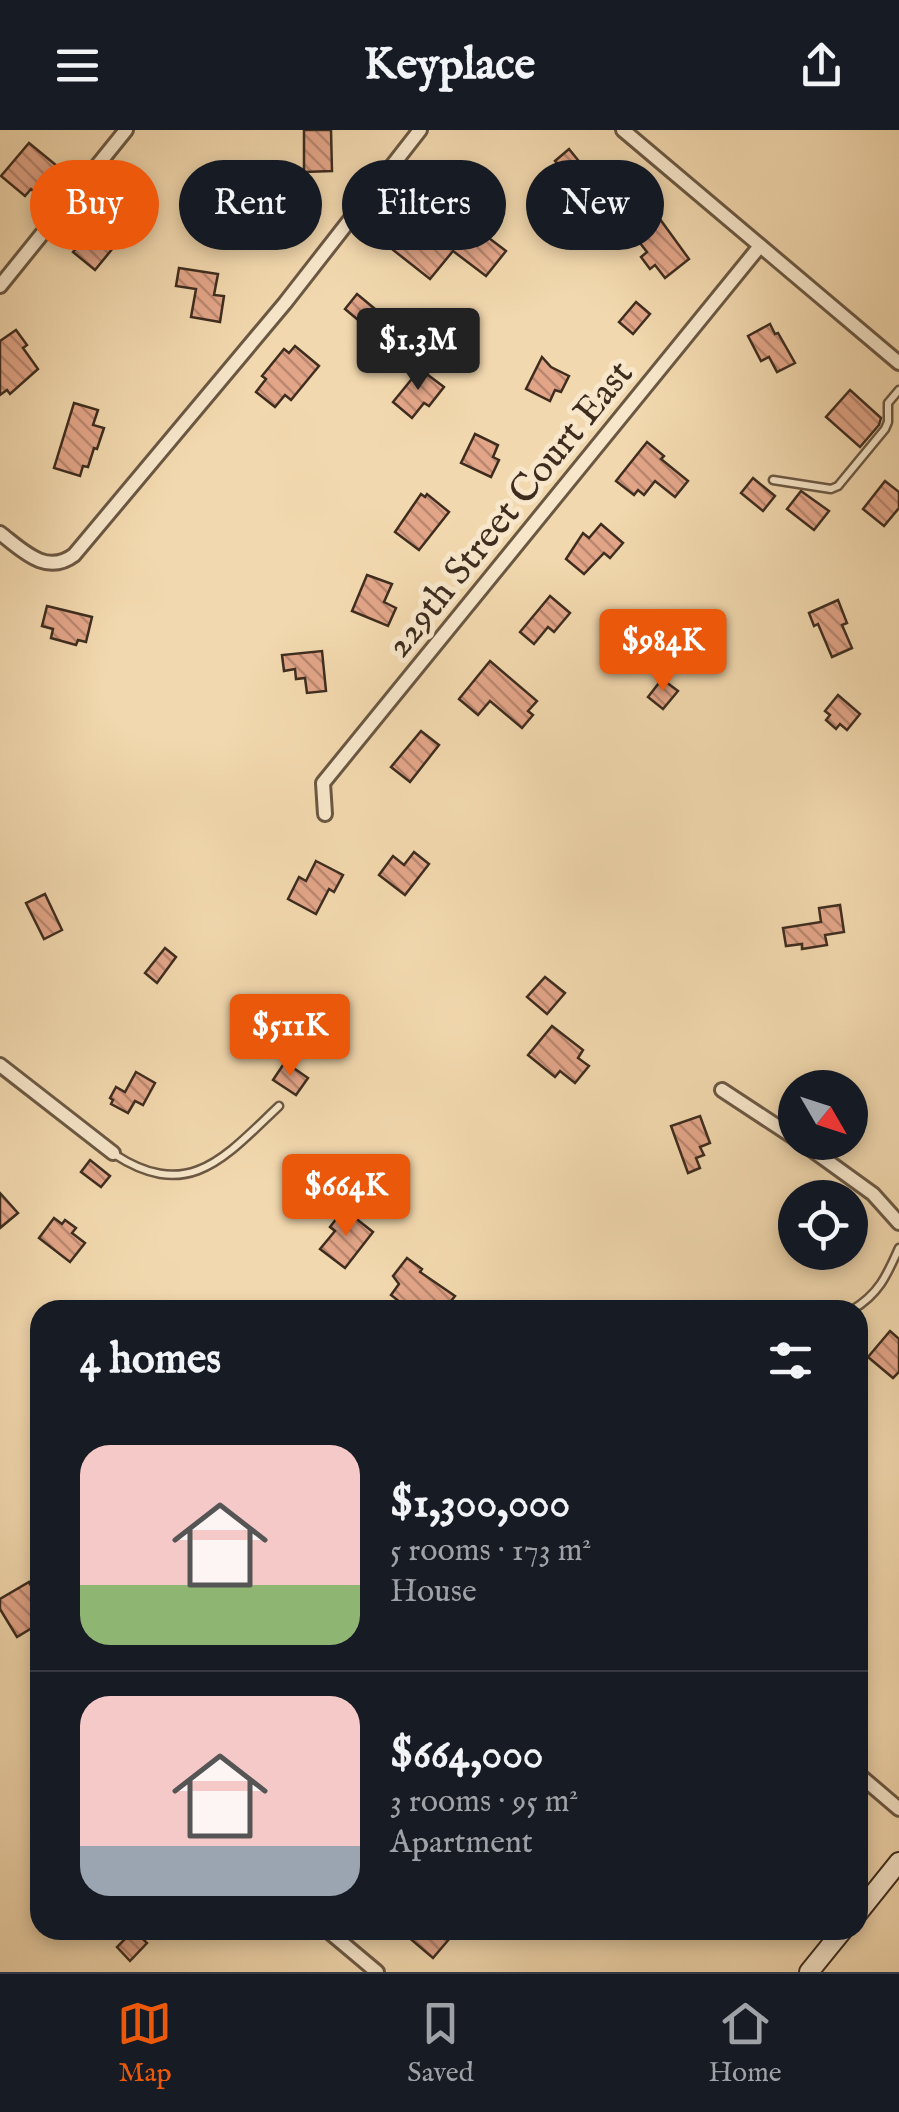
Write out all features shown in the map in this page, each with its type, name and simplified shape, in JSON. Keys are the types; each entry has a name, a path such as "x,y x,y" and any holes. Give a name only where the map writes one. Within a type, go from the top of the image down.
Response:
{"street":[{"path":"0,286 126,130"},
{"path":"0,533 32,558 58,563 74,555 285,303 420,130"},
{"path":"623,130 899,363"},
{"name":"229th Street Court East","path":"324,814 322,783 760,246"},
{"path":"0,1065 112,1153"},
{"path":"722,1090 778,1127"},
{"path":"827,1160 873,1194 899,1223"},
{"path":"868,1783 899,1809"},
{"path":"868,1901 899,1862"},
{"path":"340,1940 377,1972"},
{"path":"809,1972 836,1940"}],"lane":[{"path":"774,480 835,488 885,429 888,403 899,390"},
{"path":"112,1153 130,1165 158,1174 191,1175 226,1156 279,1106"},
{"path":"868,1300 884,1284 899,1248"}],"building":[{"path":"304,130 331,130 332,171 322,171 322,160 304,160"},
{"path":"29,143 50,160 30,160 30,190 25,196 1,176"},
{"path":"569,149 578,160 556,160"},
{"path":"664,225 689,259 665,278 655,265 650,269 641,257 647,252 664,250"},
{"path":"75,250 111,250 95,270"},
{"path":"393,250 506,251 486,276 453,251 430,279"},
{"path":"179,268 218,274 214,295 224,296 220,322 191,317 196,289 176,286"},
{"path":"357,294 387,319 375,334 345,309"},
{"path":"636,302 650,314 633,334 619,322"},
{"path":"770,324 795,363 777,372 769,357 761,361 748,336"},
{"path":"16,330 38,369 10,394 7,390 0,395 0,341"},
{"path":"295,346 319,366 291,400 285,395 275,407 256,392 266,379 262,376 284,349 289,353"},
{"path":"542,357 569,376 561,392 555,390 550,401 526,389"},
{"path":"420,369 444,387 429,406 424,403 412,418 393,402"},
{"path":"850,390 881,418 860,447 826,417"},
{"path":"74,403 98,410 93,425 104,428 88,467 83,466 80,476 54,468"},
{"path":"475,434 498,445 493,457 499,460 491,477 461,463"},
{"path":"647,442 688,481 675,497 655,481 644,495 638,490 634,495 616,481"},
{"path":"753,478 775,496 763,511 741,493"},
{"path":"885,481 899,492 899,508 884,526 863,509"},
{"path":"801,491 829,511 814,530 787,509"},
{"path":"421,494 427,494 449,512 419,550 395,532"},
{"path":"601,524 623,543 610,558 604,553 584,574 566,559 583,533 589,538"},
{"path":"367,575 392,584 384,602 396,608 388,626 352,611"},
{"path":"550,596 570,613 554,632 548,627 534,644 520,632"},
{"path":"838,600 847,623 842,625 852,648 832,657 809,613"},
{"path":"47,606 92,617 86,642 78,640 76,645 51,638 53,629 42,626"},
{"path":"322,651 326,691 307,693 305,678 296,679 295,669 284,671 282,655"},
{"path":"490,661 537,701 528,711 533,715 522,728 490,701 478,715 459,699"},
{"path":"662,679 678,691 663,709 648,697"},
{"path":"838,695 860,714 847,730 840,724 836,729 826,720 830,715 825,711"},
{"path":"421,731 439,745 410,782 391,767"},
{"path":"414,852 429,864 405,895 379,875 393,856 404,865"},
{"path":"316,861 343,875 334,892 329,889 316,914 288,899 299,877 306,881"},
{"path":"45,894 62,930 44,939 26,903"},
{"path":"840,905 844,932 825,935 827,945 802,949 802,944 786,946 783,928 821,922 819,908"},
{"path":"165,948 176,957 157,983 145,973"},
{"path":"545,977 565,993 547,1014 527,997"},
{"path":"552,1026 583,1050 578,1058 589,1066 575,1083 560,1071 555,1077 528,1055"},
{"path":"285,1062 308,1078 296,1095 273,1080"},
{"path":"136,1072 155,1083 143,1105 135,1101 128,1113 111,1104 110,1098 116,1087 125,1092"},
{"path":"700,1116 710,1143 700,1147 704,1155 696,1158 700,1168 688,1173 671,1126"},
{"path":"90,1160 110,1176 101,1187 81,1172"},
{"path":"0,1193 18,1213 0,1228"},
{"path":"349,1213 373,1232 345,1268 320,1249 335,1231 330,1227 340,1214 345,1218"},
{"path":"54,1218 76,1228 72,1233 85,1243 70,1262 39,1238"},
{"path":"407,1258 455,1296 452,1300 397,1300 391,1295 399,1284 393,1276"},
{"path":"890,1331 899,1339 899,1372 893,1378 868,1357"},
{"path":"29,1582 30,1629 17,1637 0,1609 0,1599"},
{"path":"124,1940 147,1943 130,1961 117,1947"},
{"path":"412,1940 448,1940 433,1958"}]}
